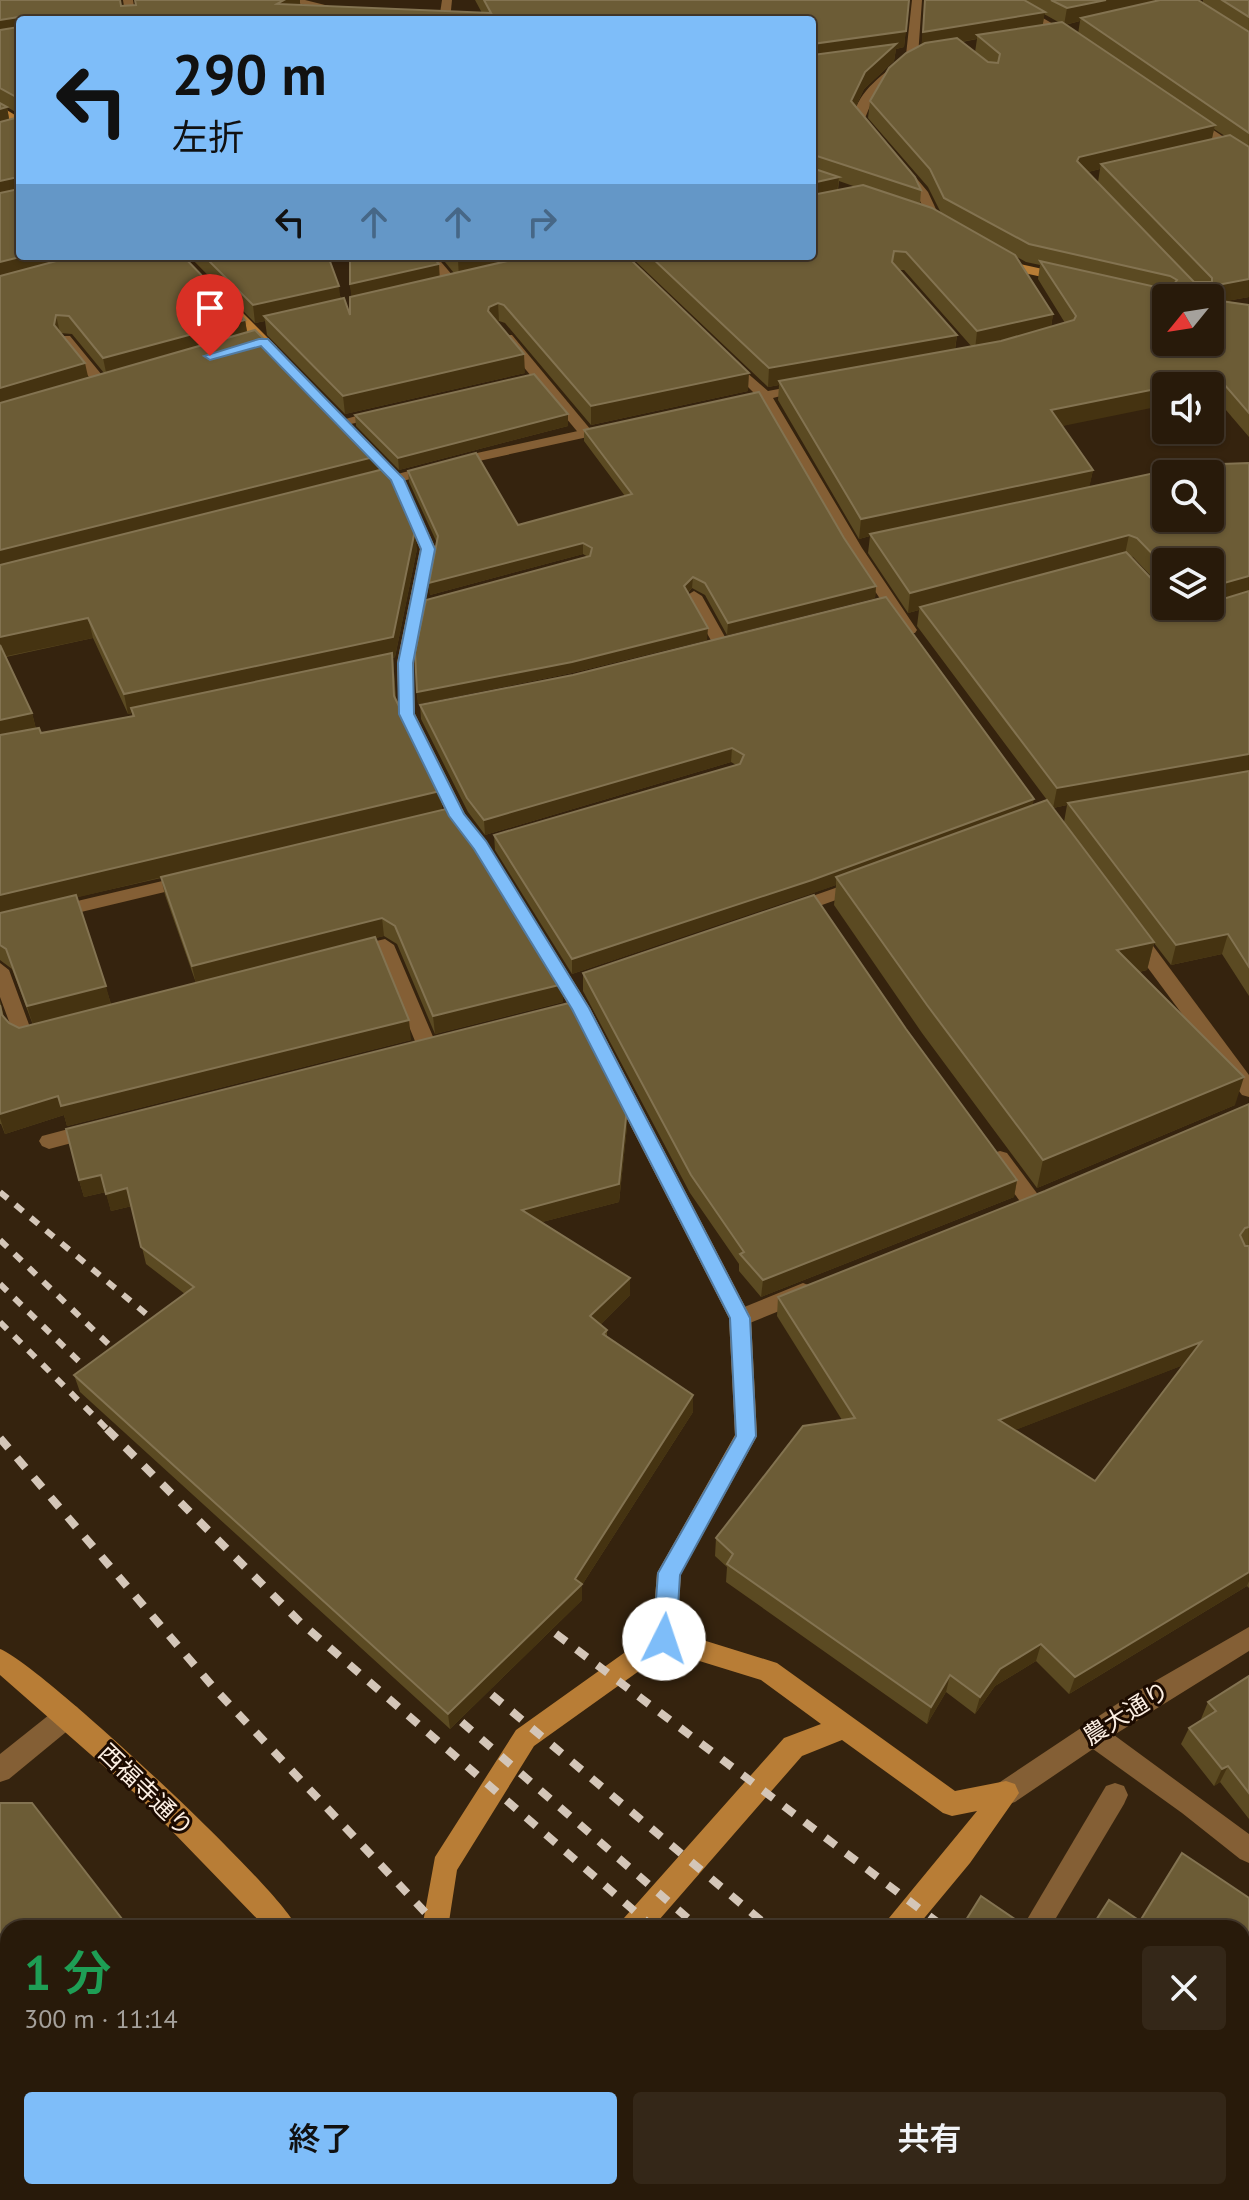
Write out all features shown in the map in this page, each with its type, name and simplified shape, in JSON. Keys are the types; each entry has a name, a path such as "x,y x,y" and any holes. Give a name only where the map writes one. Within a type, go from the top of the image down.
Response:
{"main road":[{"path":"0,109 16,127"},
{"path":"1014,265 1078,281"},
{"path":"210,288 283,361"},
{"path":"338,417 397,479 428,549 424,604 398,665 449,818 488,843 574,984 572,1010 740,1318 746,1436 669,1573 664,1639"},
{"path":"664,1639 768,1671 952,1804 1006,1793"},
{"path":"436,1920 444,1866 525,1738 664,1639"},
{"name":"西福寺通り","path":"0,1660 68,1715 135,1778 276,1920"},
{"path":"641,1920 793,1747 844,1727"},
{"path":"906,1920 961,1854 1006,1793"}],"street":[{"path":"290,0 362,16"},
{"path":"883,146 859,119 859,105 869,91 912,54 917,0"},
{"path":"1004,0 1062,32 1085,49"},
{"path":"1034,36 1076,29"},
{"path":"898,55 928,54"},
{"path":"1176,110 1249,160"},
{"path":"1213,148 1228,145"},
{"path":"893,158 922,192 941,223 920,215"},
{"path":"432,260 454,286"},
{"path":"1014,265 1034,291"},
{"path":"439,289 469,283"},
{"path":"498,328 532,379 586,433"},
{"path":"65,339 96,387 132,377"},
{"path":"719,352 764,395 862,547 882,604 911,620 921,646"},
{"path":"720,405 823,384"},
{"path":"338,417 403,408"},
{"path":"366,487 477,457 631,424"},
{"path":"694,596 721,644"},
{"path":"44,915 206,877"},
{"path":"773,916 822,907 875,880"},
{"path":"1129,927 1249,1090"},
{"path":"340,957 385,945 427,1046"},
{"path":"0,970 24,1038 54,1031"},
{"path":"49,1141 110,1126"},
{"path":"986,1140 1032,1202"},
{"path":"740,1318 828,1283"},
{"name":"農大通り","path":"1006,1793 1092,1734 1249,1638"},
{"path":"0,1770 68,1715"},
{"path":"1092,1734 1191,1804 1249,1850"},
{"path":"1040,1920 1115,1795"}],"building":[{"path":"0,0 120,0 121,6 136,5 135,0 284,0 277,4 491,13 484,0 909,0 906,31 816,43 816,16 16,16 0,20"},
{"path":"925,0 1024,0 1045,12 923,32"},
{"path":"1051,0 1106,0 1067,8"},
{"path":"1160,0 1198,0 1249,32 1249,133 1081,18"},
{"path":"1222,0 1249,0 1249,17"},
{"path":"1062,22 1215,125 1079,157 1077,161 1194,282 1212,282 1212,278 1101,164 1230,135 1249,147 1249,279 1223,284 1174,284 1177,280 1170,276 1029,244 944,198 930,169 870,101 889,68 906,53 925,43 957,38 988,62 998,63 1000,54 977,35"},
{"path":"16,27 16,97 0,88 0,30"},
{"path":"896,44 865,72 851,101 915,177 921,190 816,156 816,55"},
{"path":"16,118 16,177 0,181 0,122"},
{"path":"816,169 839,177 816,182"},
{"path":"863,185 932,208 1015,255 1053,314 977,331 906,252 894,251 892,262 957,335 769,368 654,260 816,260 816,194"},
{"path":"16,190 16,258 0,262 0,193"},
{"path":"60,260 187,260 245,320 103,358 69,316 56,315 54,325 85,363 0,388 0,276"},
{"path":"208,260 329,260 339,286 253,305"},
{"path":"350,260 436,260 439,264 350,284"},
{"path":"512,260 631,260 749,373 591,406 504,305 498,303 489,307 488,311 524,354 343,396 264,316 344,298 350,315 350,297"},
{"path":"1040,261 1152,286 1152,356 1224,356 1224,301 1249,305 1249,413 1224,384 1224,372 1152,372 1152,390 1051,410 1093,470 861,519 779,381 1001,341 1074,320 1076,316"},
{"path":"255,330 378,456 0,550 0,403"},
{"path":"534,374 568,414 398,458 355,415"},
{"path":"759,392 844,538 876,586 728,623 705,583 693,577 684,586 708,628 572,662 417,692 415,652 426,600 590,556 592,548 583,543 429,583 438,536 408,471 476,453 518,525 632,494 584,430"},
{"path":"1249,463 1249,576 1224,583 1224,548 1152,548 1152,554 1137,538 1129,535 910,593 870,534 1152,474 1152,532 1224,532 1224,464"},
{"path":"388,468 415,530 393,637 124,694 88,618 0,637 0,565"},
{"path":"1126,552 1152,579 1152,620 1224,620 1224,599 1249,591 1249,754 1057,788 920,607"},
{"path":"886,597 1034,799 812,880 572,959 494,835 740,764 744,755 732,748 484,820 467,798 420,705 573,675"},
{"path":"0,645 32,713 0,720"},
{"path":"392,653 394,696 440,791 0,895 0,735 39,728 41,733 134,716 131,708"},
{"path":"1249,771 1249,967 1228,934 1176,945 1068,803"},
{"path":"1047,800 1154,942 1117,950 1244,1077 1043,1160 836,877"},
{"path":"450,808 469,833 563,984 433,1016 395,926 382,918 192,966 161,877"},
{"path":"76,895 106,986 27,1006 6,949 0,945 0,913"},
{"path":"814,895 906,1029 1017,1180 763,1280 740,1254 744,1252 691,1175 583,973"},
{"path":"375,937 409,1020 61,1106 58,1096 0,1114 0,1005 2,1015 19,1028"},
{"path":"573,1002 627,1108 619,1184 522,1210 630,1278 590,1316 607,1330 603,1334 693,1395 575,1579 582,1584 448,1714 74,1375 194,1287 141,1247 127,1188 106,1194 101,1175 79,1180 66,1129"},
{"path":"1249,1104 1249,1227 1240,1235 1245,1246 1249,1246 1249,1572 1075,1677 1041,1644 1000,1669 980,1697 950,1675 931,1707 727,1564 733,1554 716,1538 803,1426 855,1418 778,1297 1045,1191","holes":["1201,1342 1095,1481 999,1420"]},
{"path":"1249,1676 1249,1793 1228,1766 1222,1769 1189,1728 1216,1711 1208,1702"},
{"path":"0,1803 32,1803 123,1920 0,1920"},
{"path":"1182,1853 1249,1898 1249,1920 1141,1920"},
{"path":"981,1896 1016,1920 966,1920"},
{"path":"1109,1900 1139,1920 1096,1920"}],"railway":[{"path":"0,1192 169,1333"},
{"path":"0,1240 127,1362"},
{"path":"0,1284 99,1381"},
{"path":"0,1322 300,1622 645,1920"},
{"path":"0,1438 214,1688 432,1920"},
{"path":"535,1618 934,1920"},
{"path":"472,1678 760,1920"},
{"path":"442,1705 690,1920"}],"route":[{"path":"210,356 264,341 397,479 428,549 405,663 407,714 457,816 480,845 580,1008 740,1318 746,1436 669,1573 664,1639"}]}
